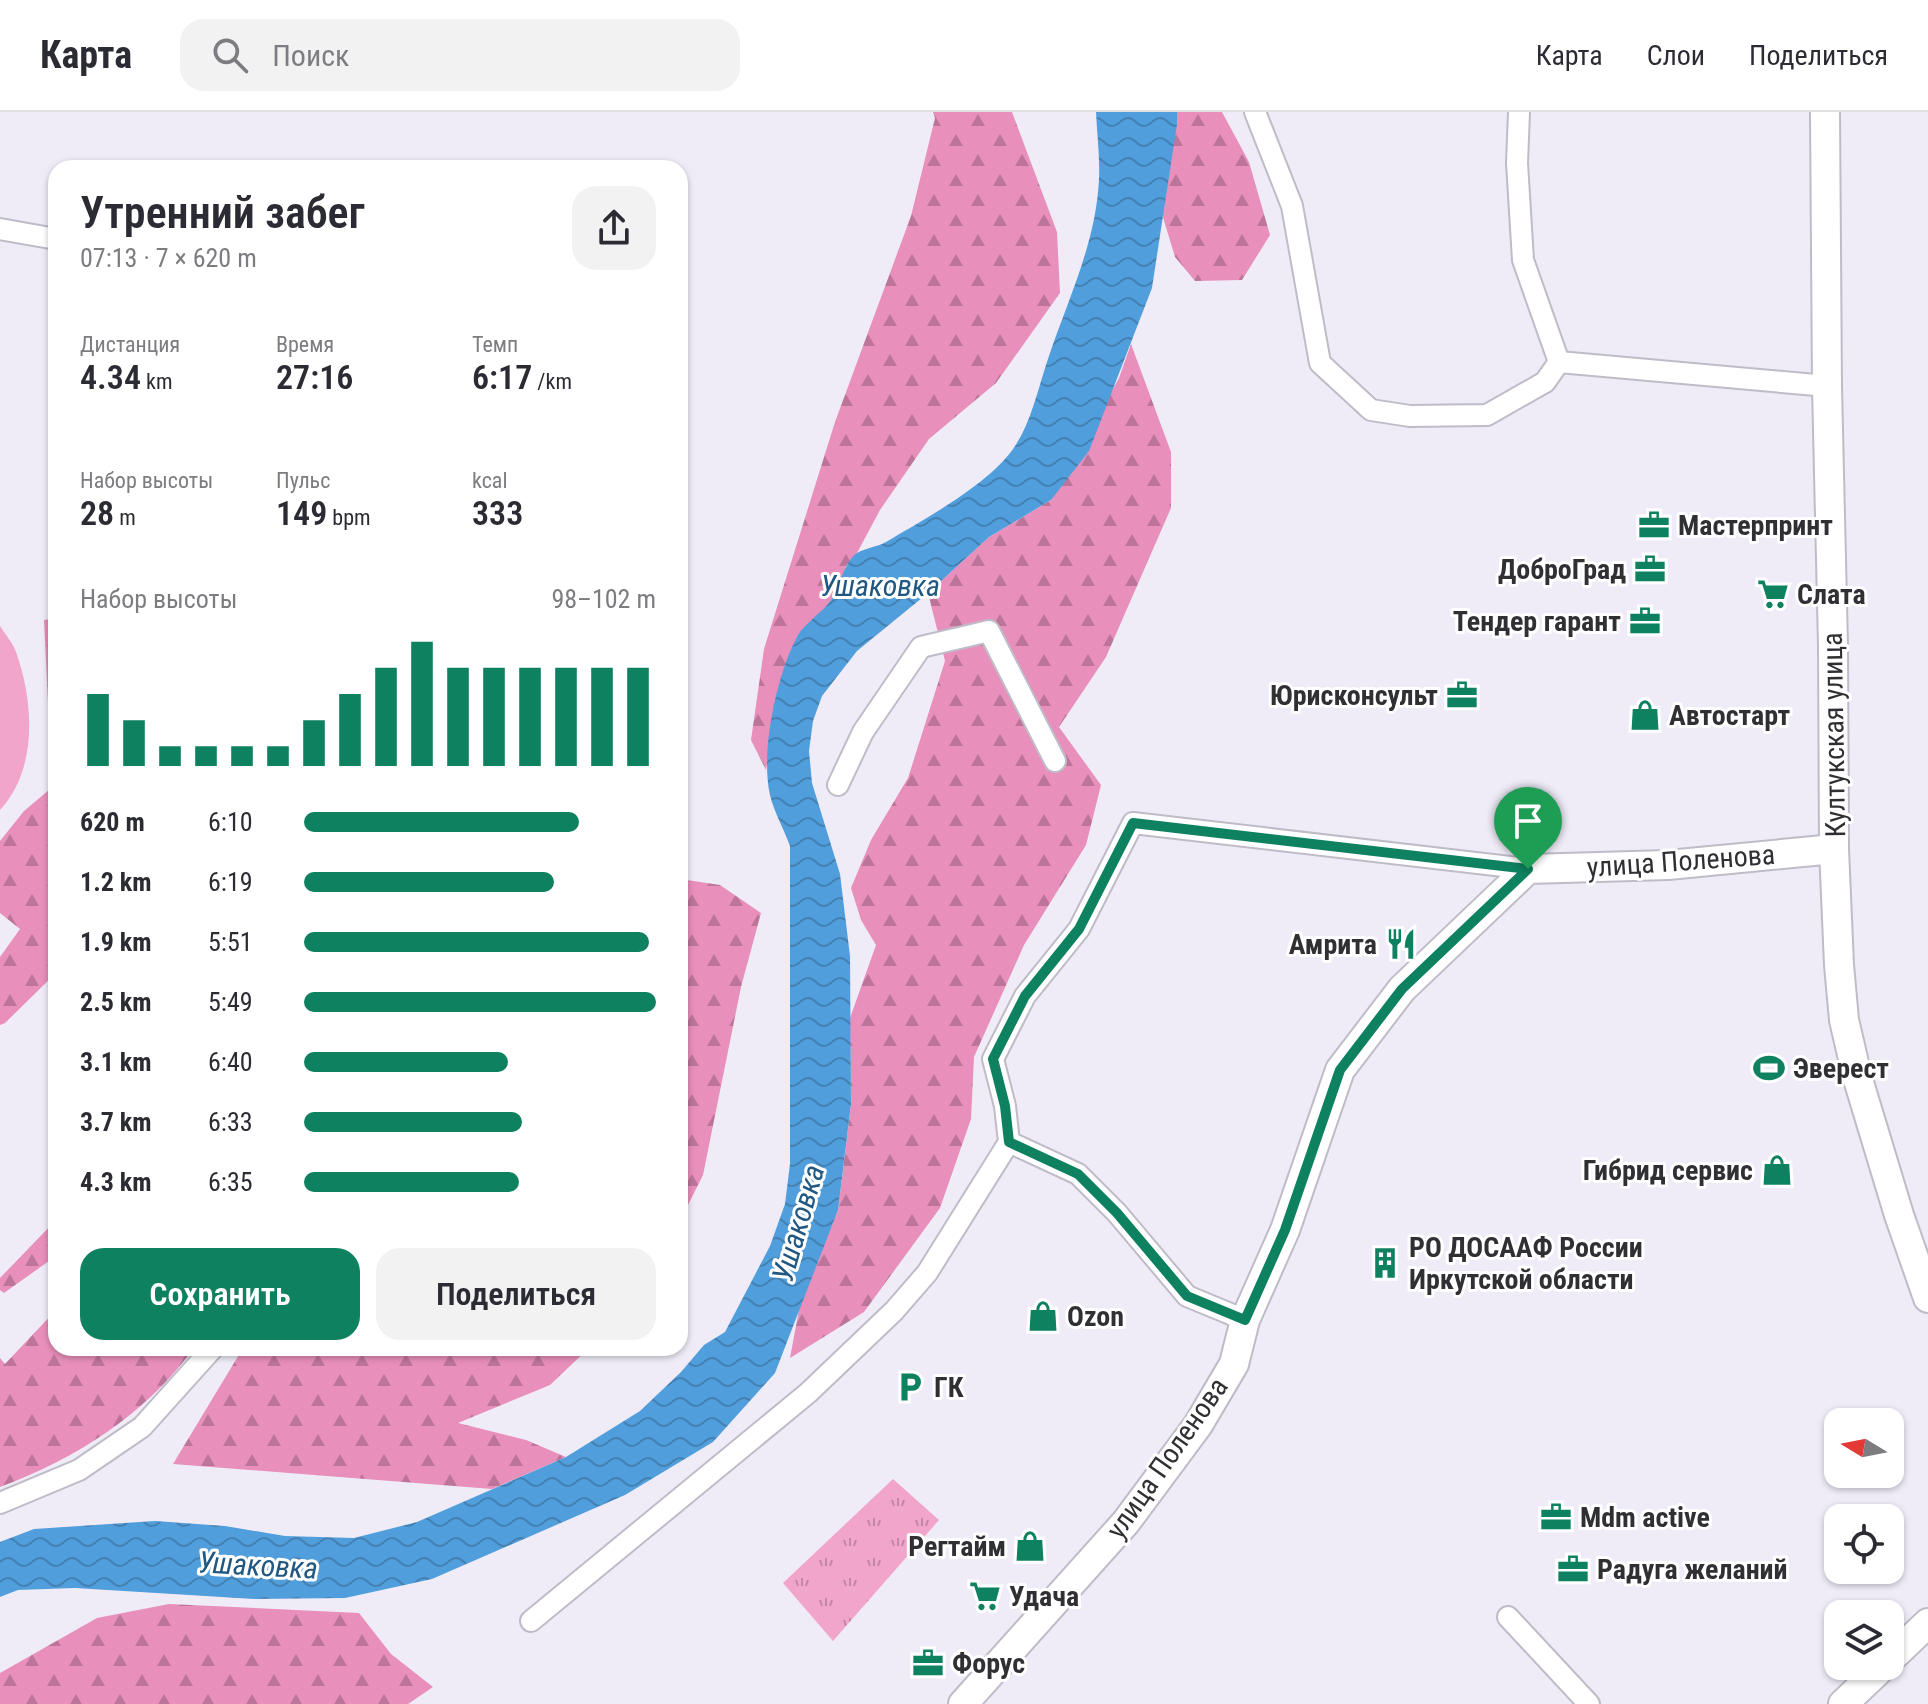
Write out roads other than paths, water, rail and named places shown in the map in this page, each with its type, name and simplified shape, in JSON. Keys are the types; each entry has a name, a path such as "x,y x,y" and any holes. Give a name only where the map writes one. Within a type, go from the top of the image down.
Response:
{"street":[{"path":"1255,112 1292,206 1320,363 1371,410 1410,416 1487,415 1545,382 1559,362"},
{"path":"1519,112 1517,163 1523,260 1559,362"},
{"name":"Култукская улица","path":"1825,112 1834,849 1844,1020 1861,1090 1928,1298"},
{"path":"0,229 48,238"},
{"path":"1559,362 1827,386"},
{"path":"838,785 863,732 921,647 989,631 1055,761"},
{"name":"улица Поленова","path":"1009,1142 1005,1106 993,1059 1025,996 1079,929 1133,823 1528,869 1668,865 1834,849"},
{"name":"улица Поленова","path":"963,1704 1126,1522 1198,1425 1234,1364 1245,1320 1285,1230 1340,1070 1402,989 1528,869"},
{"path":"531,1621 808,1393 894,1311 927,1273 1009,1142 1078,1174 1117,1213 1187,1296 1245,1320"},
{"path":"0,1503 79,1470 142,1427 206,1356"},
{"path":"1508,1617 1589,1704"},
{"path":"1904,1646 1928,1623"},
{"path":"1843,1704 1868,1680"}],"water":[{"name":"Ушаковка","path":"1096,112 1177,112 1177,124 1152,288 1089,451 1051,500 989,537 928,593 857,651 822,696 813,721 809,751 812,783 840,874 850,956 851,1104 838,1210 775,1373 713,1442 625,1495 432,1579 345,1598 254,1599 75,1588 18,1590 0,1597 0,1542 34,1529 155,1521 225,1526 285,1536 354,1538 417,1522 566,1457 640,1411 704,1345 725,1332 770,1246 785,1204 790,1164 790,846 770,795 767,777 772,713 783,670 798,635 831,600 853,557 860,551 886,542 972,488 1002,462 1019,440 1079,274 1092,227 1099,179"}],"place":[{"name":"Мастерпринт","path":"1654,525"},
{"name":"ДоброГрад","path":"1650,569"},
{"name":"Слата","path":"1773,594"},
{"name":"Тендер гарант","path":"1645,621"},
{"name":"Юрисконсульт","path":"1462,695"},
{"name":"Автостарт","path":"1645,715"},
{"name":"Амрита","path":"1401,944"},
{"name":"Эверест","path":"1769,1068"},
{"name":"Гибрид сервис","path":"1777,1170"},
{"name":"РО ДОСААФ России Иркутской области","path":"1385,1263"},
{"name":"Ozon","path":"1043,1316"},
{"name":"ГК","path":"910,1387"},
{"name":"Mdm active","path":"1556,1517"},
{"name":"Регтайм","path":"1030,1546"},
{"name":"Радуга желаний","path":"1573,1569"},
{"name":"Удача","path":"985,1596"},
{"name":"Форус","path":"928,1663"}]}
